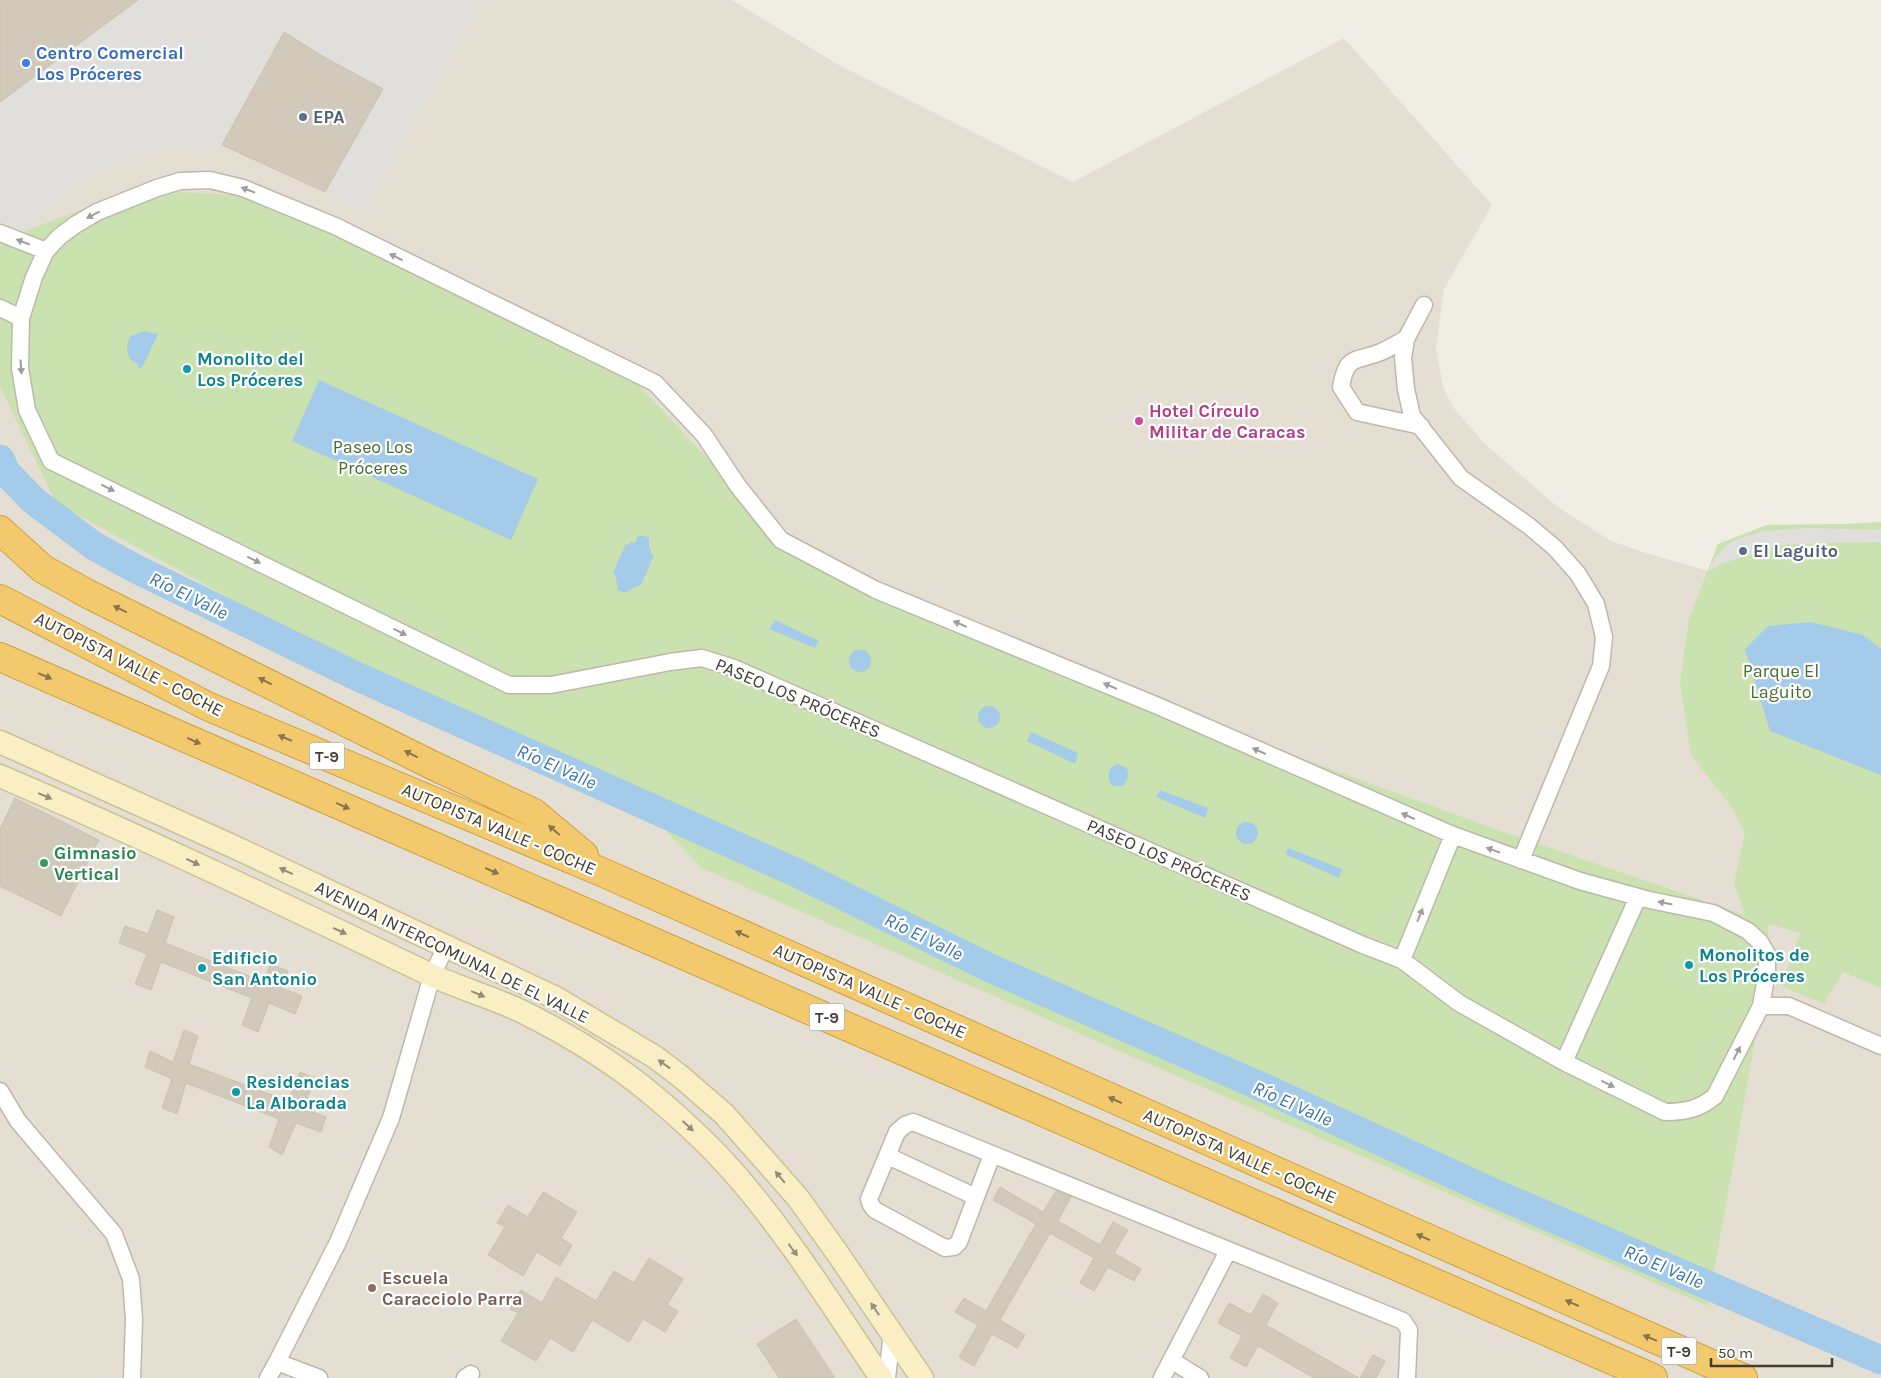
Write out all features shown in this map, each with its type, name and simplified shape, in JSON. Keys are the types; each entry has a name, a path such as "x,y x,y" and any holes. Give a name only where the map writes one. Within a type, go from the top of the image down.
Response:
{"highway":[{"path":"0,530 43,569 88,594 434,766 534,813 604,873"},
{"name":"AUTOPISTA VALLE - COCHE","path":"0,599 207,706 604,873 1743,1378"},
{"name":"T-9","path":"0,657 1653,1378"}],"main road":[{"name":"AVENIDA INTERCOMUNAL DE EL VALLE","path":"0,742 409,928 445,948 556,998 655,1057 724,1114 798,1198 922,1378"},
{"name":"AVENIDA INTERCOMUNAL DE EL VALLE","path":"0,776 175,854 432,976 520,1011 569,1038 608,1063 652,1095 683,1122 713,1150 760,1204 881,1378"}],"street":[{"name":"PASEO LOS PRÓCERES","path":"210,180 243,188 335,226 655,383 704,435 738,486 781,540 876,590 1158,706 1453,835 1580,881 1638,897 1713,912 1748,931 1760,942 1767,954 1767,972 1761,1006 1715,1096 1707,1103 1694,1109 1666,1112 1564,1062 1459,1003 1402,960 1363,945 734,668 702,658 670,662 551,686 508,685 51,461 27,410 20,368 20,318 46,251 59,237 97,212 156,188 180,181 210,180"},
{"path":"0,233 46,251"},
{"path":"1424,304 1406,339 1404,358 1406,389 1412,416 1461,478 1529,526 1555,548 1572,568 1596,604 1604,637 1601,666 1522,860"},
{"path":"0,308 20,318"},
{"path":"1406,339 1381,352 1351,362 1344,371 1341,387 1357,412 1421,426"},
{"path":"1402,960 1453,835"},
{"path":"1564,1062 1638,897"},
{"path":"268,1378 278,1362 338,1242 390,1118 432,976 445,948"},
{"path":"1761,1006 1789,1006 1881,1046"},
{"path":"0,1091 18,1121 114,1234 131,1279 134,1319 132,1378"},
{"path":"992,1155 959,1242 954,1247 945,1248 875,1210 871,1205 869,1199 897,1132 905,1125 913,1122 1403,1322 1409,1330 1407,1378"},
{"path":"888,1156 976,1197"},
{"path":"1162,1378 1228,1251"},
{"path":"887,1378 892,1333"},
{"path":"1171,1360 1200,1378"},
{"path":"278,1362 319,1378"}],"shaded area":[{"path":"0,0 732,0 837,64 1073,182 1344,38 1492,205 1444,289 1436,348 1443,387 1453,407 1484,443 1559,508 1611,541 1708,571 1881,544 1881,1378 0,1378"},
{"name":"Centro Comercial Los Próceres","path":"135,0 483,0 363,214 325,192 383,89 324,57 222,145 174,148 110,164 70,187 25,231 0,223 0,102 128,9"},
{"name":"El Laguito","path":"1810,528 1881,530 1881,542 1783,545 1723,563 1708,571 1716,556 1732,541 1762,531"}],"green space":[{"name":"Paseo Los Próceres","path":"135,190 281,197 621,366 772,528 879,591 1158,706 1498,830 1745,915 1734,883 1745,833 1731,806 1691,755 1680,683 1689,619 1718,544 1767,525 1881,522 1881,988 1843,972 1824,1004 1782,986 1800,933 1769,924 1761,1006 1708,1306 702,868 617,780 288,630 56,503 0,386 0,246 25,231"}],"water":[{"path":"144,331 158,334 142,368 137,367 138,364 129,356 127,344 131,336"},
{"path":"319,380 538,479 511,540 292,441"},
{"path":"638,536 649,538 649,549 651,549 651,554 654,555 641,585 624,593 618,590 613,573 626,544 629,545 630,542 635,543"},
{"path":"775,620 819,641 815,648 769,629"},
{"path":"1811,622 1863,635 1881,649 1881,775 1770,731 1745,649 1768,626"},
{"path":"860,650 868,653 871,661 868,669 860,672 852,669 849,661 852,653"},
{"path":"989,706 997,709 1000,717 997,725 989,728 981,725 978,717 981,709"},
{"path":"1031,732 1078,753 1075,764 1027,741"},
{"path":"1118,764 1127,768 1128,777 1123,786 1112,786 1109,773 1114,765"},
{"path":"1160,790 1208,808 1205,818 1156,797"},
{"path":"1247,822 1255,825 1258,833 1255,841 1247,844 1239,841 1236,833 1239,825"},
{"path":"1288,848 1342,869 1339,878 1285,854"}],"building":[{"name":"Centro Comercial Los Próceres","path":"0,0 138,0 0,102"},
{"name":"EPA","path":"284,32 324,57 383,89 325,192 222,145"},
{"name":"Gimnasio Vertical","path":"15,798 99,840 61,916 0,886 0,829"},
{"name":"Edificio San Antonio","path":"157,910 174,917 165,943 264,982 270,964 288,971 281,988 302,996 295,1014 269,1003 258,1032 242,1025 252,998 161,962 151,990 135,984 147,954 119,943 125,926 148,934"},
{"name":"Residencias La Alborada","path":"184,1030 198,1036 189,1064 288,1101 300,1072 314,1078 304,1109 326,1117 321,1132 296,1123 282,1155 269,1147 279,1119 186,1083 177,1114 162,1108 172,1079 145,1067 150,1051 173,1062"},
{"path":"1000,1187 1043,1212 1056,1191 1071,1197 1058,1221 1100,1245 1113,1222 1128,1230 1114,1253 1141,1269 1134,1281 1108,1267 1094,1291 1080,1283 1094,1258 1050,1233 1000,1320 1025,1335 1017,1348 992,1334 974,1366 959,1357 978,1325 955,1312 964,1298 986,1311 1036,1224 993,1200"},
{"path":"543,1192 577,1212 561,1238 572,1245 560,1266 537,1252 523,1276 488,1255 505,1227 497,1223 508,1205 528,1217"},
{"path":"649,1258 683,1279 667,1305 678,1311 665,1332 643,1319 629,1342 592,1320 573,1352 550,1338 536,1361 501,1341 518,1313 510,1309 521,1290 542,1303 556,1277 596,1301 614,1271 634,1283"},
{"path":"1263,1294 1278,1303 1266,1325 1359,1378 1314,1378 1258,1346 1246,1367 1230,1358 1242,1336 1218,1323 1229,1303 1251,1315"},
{"path":"796,1319 835,1378 779,1378 757,1344"},
{"path":"1373,1355 1385,1361 1376,1378 1360,1378"}],"waterway":[{"name":"Río El Valle","path":"0,459 6,472 34,501 94,546 138,570 356,676 797,873 990,968 1271,1091 1485,1189 1881,1360"}],"place":[{"name":"Centro Comercial Los Próceres","path":"26,63"},
{"name":"EPA","path":"303,117"},
{"name":"Monolito del Los Próceres","path":"187,369"},
{"name":"Hotel Círculo Militar de Caracas","path":"1139,421"},
{"name":"El Laguito","path":"1743,551"},
{"name":"Gimnasio Vertical","path":"44,863"},
{"name":"Monolitos de Los Próceres","path":"1689,965"},
{"name":"Edificio San Antonio","path":"202,968"},
{"name":"Residencias La Alborada","path":"236,1092"},
{"name":"Escuela Caracciolo Parra","path":"372,1288"}],"park label":[{"name":"Parque El Laguito","path":"1781,681"}]}
